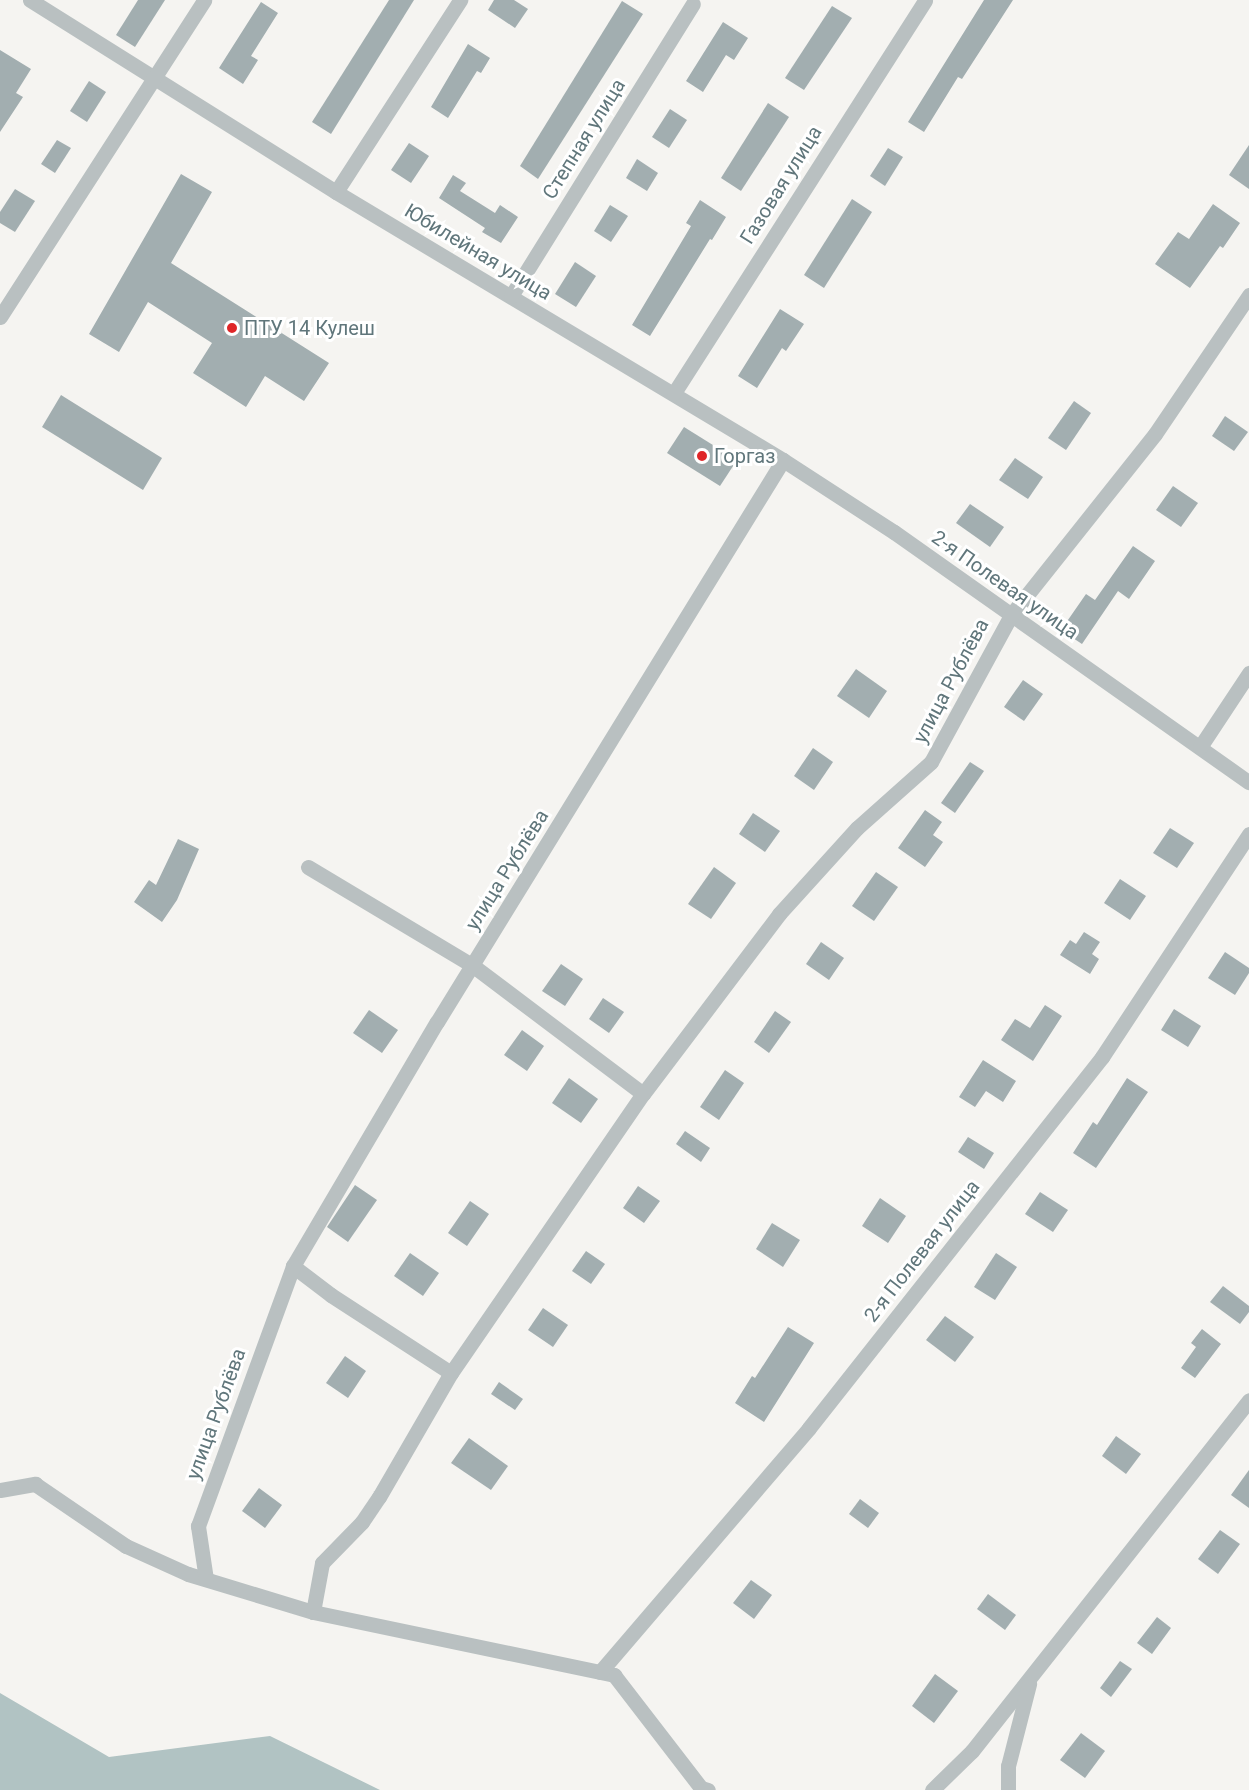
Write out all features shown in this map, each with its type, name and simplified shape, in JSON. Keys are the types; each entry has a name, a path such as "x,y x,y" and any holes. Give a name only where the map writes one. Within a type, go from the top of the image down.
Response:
{"street":[{"name":"Юбилейная улица","path":"30,0 336,192 783,460"},
{"path":"0,318 204,0"},
{"path":"336,192 460,0"},
{"name":"Газовая улица","path":"674,393 925,0"},
{"name":"Степная улица","path":"511,296 693,4"},
{"name":"улица Рублёва","path":"313,1612 322,1563 362,1522 451,1373 644,1094 779,914 857,828 931,762 1011,615 1155,434 1249,295"},
{"name":"улица Рублёва","path":"206,1580 198,1526 293,1266 472,965 783,460"},
{"name":"2-я Полевая улица","path":"783,460 894,532 1249,782"},
{"path":"1200,747 1249,673"},
{"name":"2-я Полевая улица","path":"600,1672 809,1428 1094,1066 1249,834"},
{"path":"308,867 472,965 644,1094"},
{"path":"293,1266 331,1295 451,1373"},
{"path":"932,1790 972,1752 1249,1400"},
{"path":"0,1490 35,1484 126,1546 206,1580 313,1612 614,1675 701,1788 708,1790"},
{"path":"1008,1790 1008,1766 1030,1678"}],"shaded area":[{"path":"0,1693 109,1757 270,1736 380,1790 0,1790"}],"building":[{"path":"138,0 165,0 135,47 116,35"},
{"path":"389,0 414,0 331,134 312,122"},
{"path":"494,0 514,0 528,9 515,28 488,10"},
{"path":"984,0 1013,0 962,79 958,77 924,132 908,122"},
{"path":"622,1 643,14 538,179 520,166"},
{"path":"261,2 278,13 251,56 258,60 243,84 219,68"},
{"path":"832,6 852,18 804,90 785,78"},
{"path":"723,22 748,38 734,60 726,55 703,92 686,81"},
{"path":"468,44 490,58 481,73 477,71 448,118 431,107"},
{"path":"0,50 31,69 16,93 23,97 0,132"},
{"path":"89,81 106,92 87,122 70,111"},
{"path":"768,103 789,117 741,191 721,178"},
{"path":"670,109 687,120 669,148 652,137"},
{"path":"57,140 71,148 55,173 41,164"},
{"path":"409,143 429,156 411,183 391,170"},
{"path":"1249,145 1249,189 1229,175"},
{"path":"888,148 903,157 885,186 870,176"},
{"path":"637,159 658,173 647,191 626,178"},
{"path":"181,174 212,192 171,263 329,363 304,401 265,376 246,407 193,373 212,343 148,302 119,352 89,334"},
{"path":"453,175 466,183 460,191 495,213 500,205 518,217 501,243 482,232 485,228 439,198"},
{"path":"15,189 35,201 15,232 0,223 0,212"},
{"path":"852,199 872,212 824,288 804,275"},
{"path":"700,200 726,217 650,336 632,325 691,226 686,223"},
{"path":"1213,204 1240,223 1223,248 1220,246 1190,288 1155,264 1178,232 1189,239"},
{"path":"610,205 628,216 611,242 594,231"},
{"path":"575,262 596,276 576,307 555,294"},
{"path":"780,309 804,324 786,351 782,348 757,388 738,376"},
{"path":"61,395 162,458 143,490 42,427"},
{"path":"1074,401 1091,413 1066,450 1048,438"},
{"path":"1225,416 1248,432 1234,451 1212,436"},
{"name":"Горгаз","path":"684,427 737,460 720,486 667,453"},
{"path":"1015,458 1043,477 1028,499 999,480"},
{"path":"1173,486 1198,503 1181,527 1156,510"},
{"path":"970,504 1004,527 990,547 956,523"},
{"path":"1133,546 1155,561 1129,599 1118,591 1082,644 1061,630 1086,594 1095,600"},
{"path":"856,669 887,691 869,718 837,696"},
{"path":"1023,680 1043,694 1024,721 1004,707"},
{"path":"813,748 833,762 814,790 794,776"},
{"path":"970,762 984,771 955,813 941,803"},
{"path":"925,810 942,822 933,835 943,842 925,867 898,848"},
{"path":"753,813 780,831 765,852 739,834"},
{"path":"1170,828 1194,843 1177,868 1153,853"},
{"path":"178,839 199,849 177,900 162,922 134,902 149,880 156,885"},
{"path":"714,867 736,883 711,919 688,904"},
{"path":"876,872 898,887 874,921 852,906"},
{"path":"1120,879 1146,896 1130,920 1104,903"},
{"path":"1084,932 1100,942 1092,954 1099,959 1090,974 1060,955 1070,940 1076,944"},
{"path":"821,942 844,958 829,980 806,964"},
{"path":"1225,952 1249,968 1249,973 1235,995 1208,978"},
{"path":"561,964 583,979 565,1006 542,991"},
{"path":"603,998 624,1012 609,1033 589,1019"},
{"path":"1045,1005 1062,1016 1033,1061 1001,1040 1015,1019 1030,1028"},
{"path":"1174,1009 1201,1026 1188,1047 1161,1030"},
{"path":"369,1010 398,1030 382,1053 353,1033"},
{"path":"775,1011 791,1022 769,1053 754,1042"},
{"path":"522,1030 544,1046 527,1071 504,1055"},
{"path":"983,1060 1016,1081 1003,1102 986,1091 975,1107 959,1097"},
{"path":"725,1070 744,1083 719,1120 700,1107"},
{"path":"569,1078 598,1099 581,1123 552,1103"},
{"path":"1127,1078 1148,1092 1096,1168 1073,1153 1093,1122 1097,1125"},
{"path":"685,1131 710,1148 701,1162 676,1144"},
{"path":"968,1137 994,1153 984,1169 958,1152"},
{"path":"355,1185 377,1200 348,1242 327,1227"},
{"path":"638,1186 660,1201 644,1223 623,1208"},
{"path":"1040,1192 1068,1210 1053,1232 1025,1214"},
{"path":"880,1198 906,1216 888,1243 862,1226"},
{"path":"470,1201 489,1214 467,1246 448,1233"},
{"path":"772,1223 800,1240 783,1267 756,1249"},
{"path":"586,1251 605,1264 591,1284 572,1271"},
{"path":"410,1253 439,1273 423,1296 394,1276"},
{"path":"996,1253 1017,1267 995,1300 974,1287"},
{"path":"1223,1286 1249,1306 1249,1312 1240,1324 1210,1302"},
{"path":"543,1308 568,1325 553,1347 528,1330"},
{"path":"945,1316 974,1337 955,1362 926,1340"},
{"path":"788,1327 814,1343 764,1422 735,1403 752,1376 755,1378"},
{"path":"1202,1329 1221,1344 1195,1378 1181,1368 1196,1347 1191,1343"},
{"path":"345,1356 366,1371 348,1398 326,1383"},
{"path":"499,1382 523,1399 515,1410 491,1394"},
{"path":"1116,1436 1141,1454 1126,1474 1102,1456"},
{"path":"469,1438 508,1466 491,1490 451,1463"},
{"path":"1249,1470 1249,1508 1231,1495"},
{"path":"259,1488 282,1505 265,1528 242,1511"},
{"path":"860,1499 879,1513 868,1528 849,1514"},
{"path":"1220,1530 1240,1544 1218,1574 1198,1559"},
{"path":"751,1580 772,1595 754,1619 733,1603"},
{"path":"988,1594 1016,1615 1005,1630 977,1609"},
{"path":"1157,1617 1171,1628 1152,1654 1137,1643"},
{"path":"1120,1661 1132,1669 1111,1697 1100,1688"},
{"path":"935,1674 958,1691 934,1723 912,1706"},
{"path":"1081,1733 1105,1751 1085,1778 1060,1760"}],"place":[{"name":"ПТУ 14 Кулеш","path":"232,328"},
{"name":"Горгаз","path":"702,456"}]}
